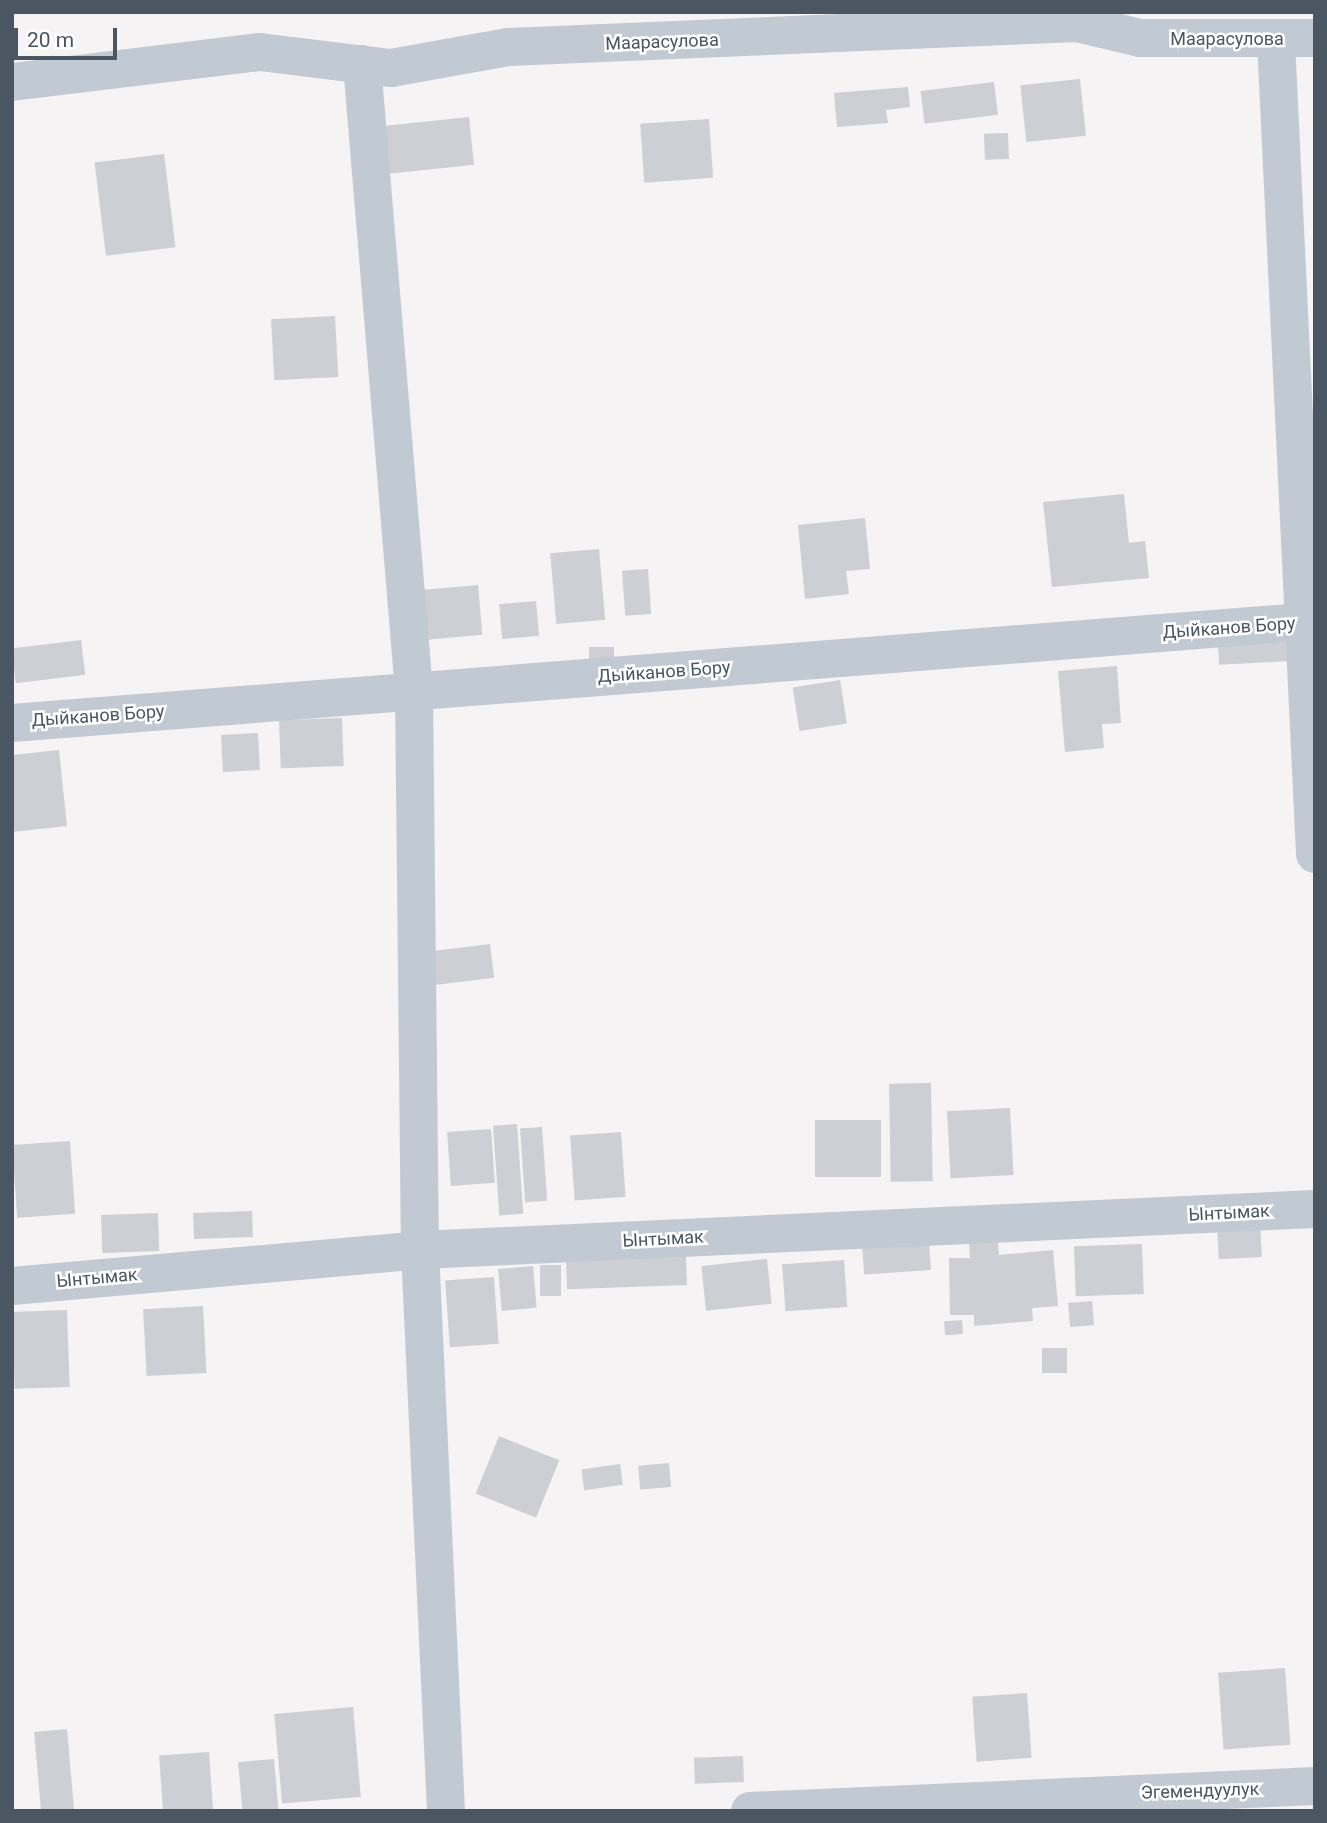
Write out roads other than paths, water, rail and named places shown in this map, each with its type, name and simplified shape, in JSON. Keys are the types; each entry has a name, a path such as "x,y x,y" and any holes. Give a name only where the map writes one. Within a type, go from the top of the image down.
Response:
{"street":[{"name":"Маарасулова","path":"12,82 260,52 391,68 508,47 1077,23 1140,38 1276,41 1315,38"},
{"path":"1276,41 1309,621 1315,854"},
{"path":"362,64 414,691 420,1250 446,1811"},
{"name":"Дыйканов Бору","path":"12,723 1309,621"},
{"name":"Ынтымак","path":"12,1286 420,1250 1315,1209"},
{"name":"Эгемендуулук","path":"750,1811 1315,1786"}]}
